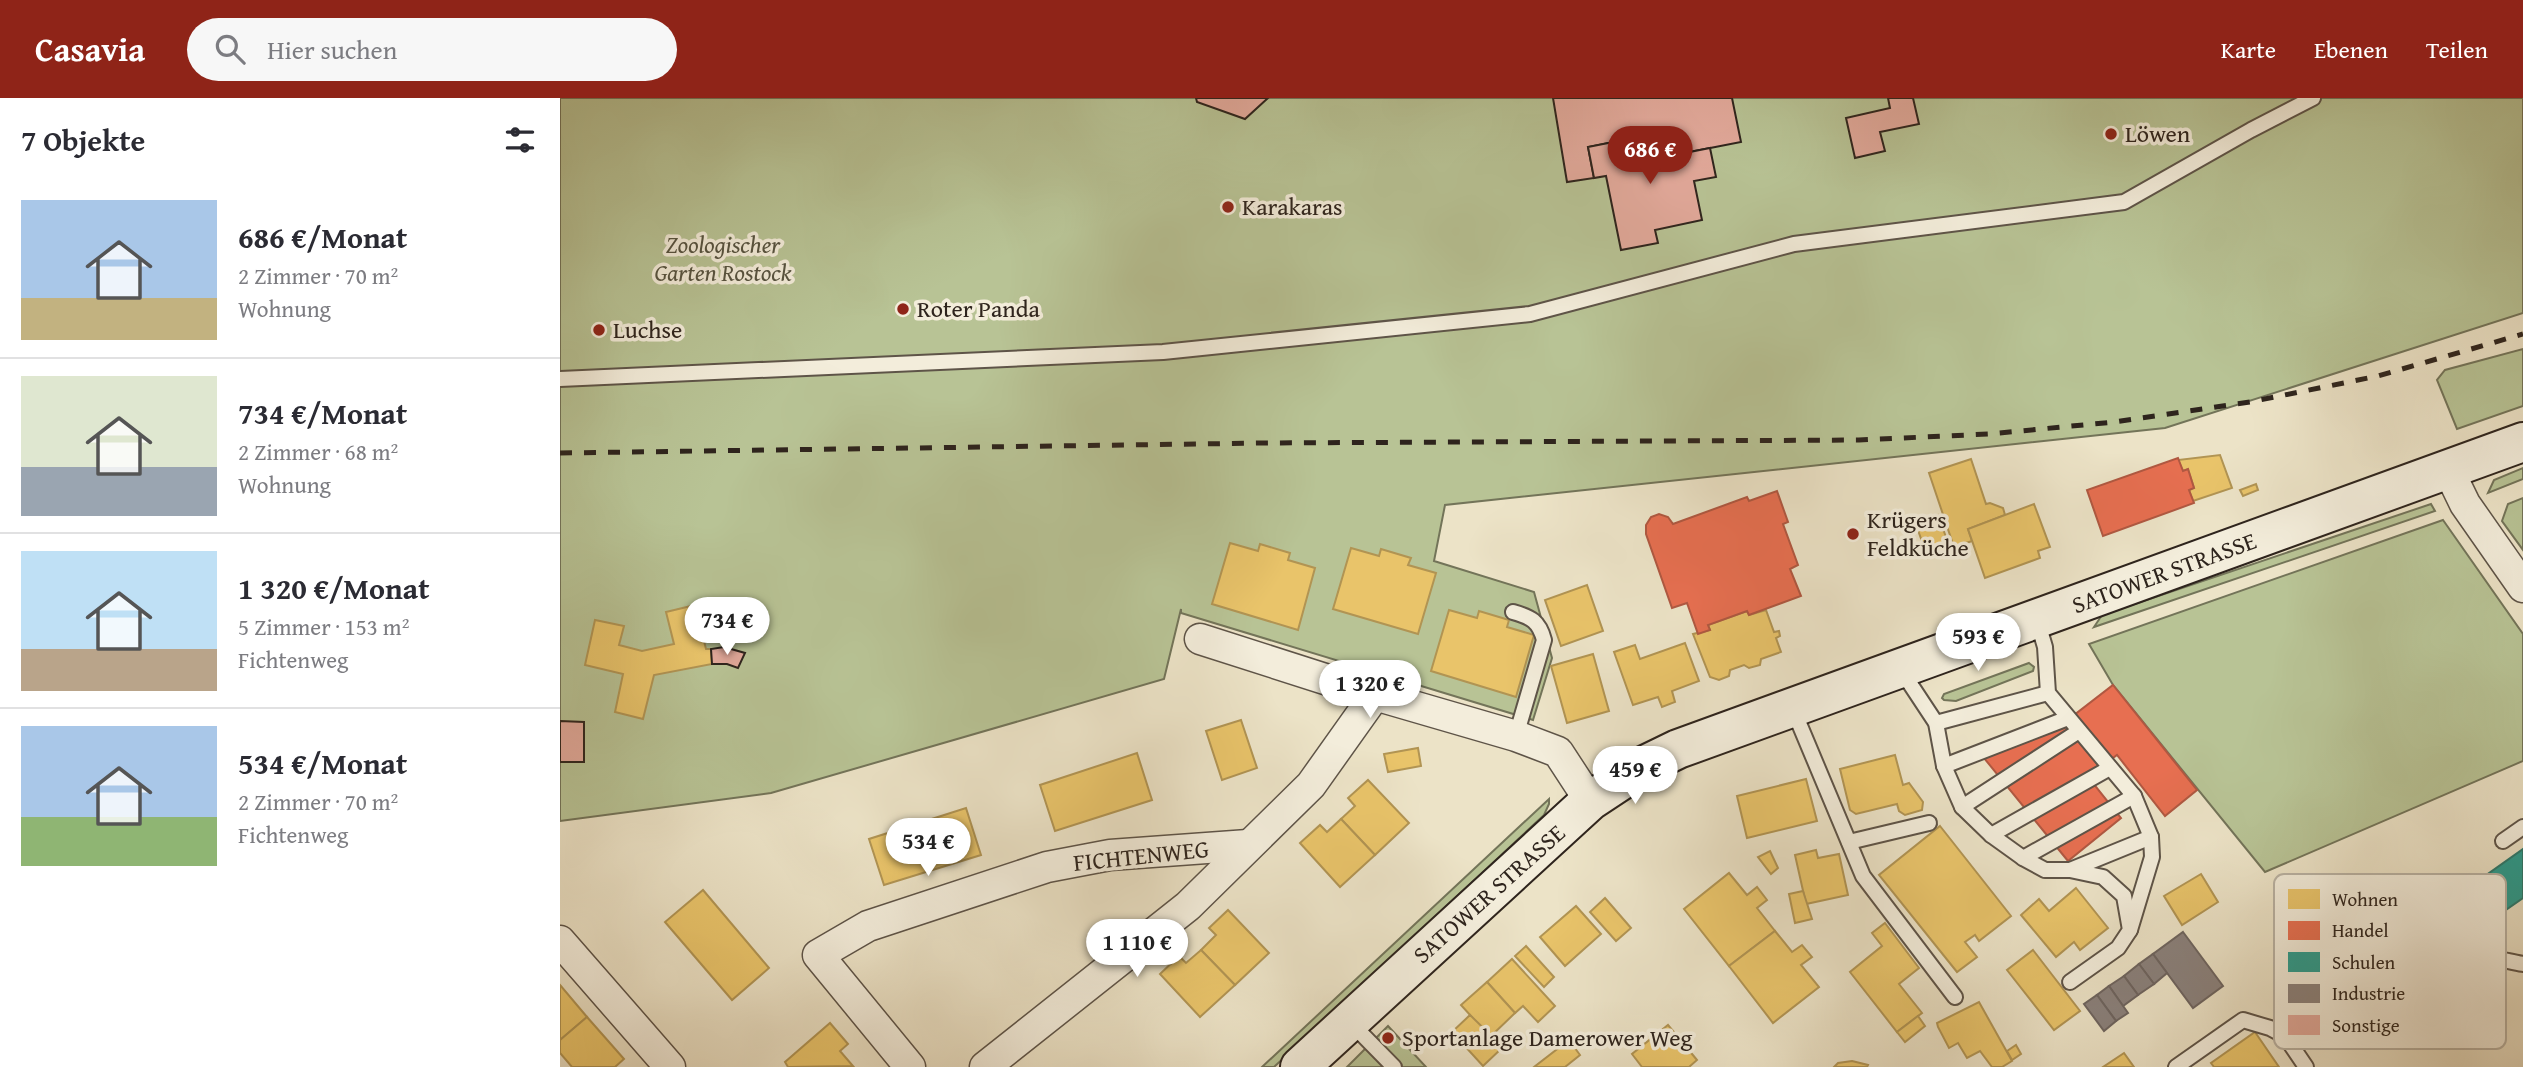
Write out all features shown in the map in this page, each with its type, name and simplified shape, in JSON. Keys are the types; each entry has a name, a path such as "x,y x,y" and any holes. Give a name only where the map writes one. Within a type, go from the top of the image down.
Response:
{"main road":[{"name":"SATOWER STRASSE","path":"1300,1067 1590,801 1643,766 1678,749 2523,442"}],"street":[{"path":"2448,469 2465,504 2523,587"},
{"path":"1200,639 1375,695 1516,736 1558,752 1590,801"},
{"name":"FICHTENWEG","path":"985,1067 1188,906 1311,785 1375,695"},
{"name":"FICHTENWEG","path":"910,1067 818,955 868,926 1047,867 1110,855 1248,845"},
{"path":"560,941 670,1067"}],"lane":[{"path":"560,379 1163,352 1530,314 1794,244 2124,202 2251,130 2314,98"},
{"path":"1513,612 1532,618 1541,630 1544,640 1516,736"},
{"path":"2037,620 2045,647 2048,693 2134,796 2151,837 2152,857 2130,930 2118,947 2070,982"},
{"path":"1900,669 1936,723 1944,766 1962,807 1991,835 2045,870 2070,870 2103,877 2124,896 2130,930"},
{"path":"1936,723 2048,693"},
{"path":"1793,707 1863,876 1955,997"},
{"path":"1944,766 2068,718"},
{"path":"1962,807 2079,731"},
{"path":"1991,835 2110,768"},
{"path":"2023,858 2134,796"},
{"path":"1849,842 1929,823"},
{"path":"2503,841 2523,827"},
{"path":"2070,870 2151,837"},
{"path":"2176,1067 2243,1020 2274,1030"},
{"path":"1349,1021 1394,1067"},
{"path":"2294,1049 2306,1067"}],"green space":[{"name":"Zoologischer Garten Rostock","path":"560,98 2523,98 2523,313 2165,428 1445,505 1434,561 1534,592 1552,658 1533,720 1181,613 1181,609 1164,679 771,793 560,821"},
{"path":"2523,349 2523,406 2457,429 2437,380 2445,370"},
{"path":"2523,468 2523,479 2488,493 2494,480"},
{"path":"2523,498 2523,550 2502,521 2508,504"},
{"path":"2431,504 2435,511 2094,627 2102,615"},
{"path":"2443,520 2523,634 2523,761 2265,872 2113,685 2089,644"},
{"path":"2029,663 2034,667 2033,671 1956,701 1942,698 1944,694"},
{"path":"1549,799 1544,815 1274,1067 1262,1067"},
{"name":"Sportanlage Damerower Weg","path":"1388,1026 1426,1067 1347,1067"}],"building: Wohnen":[{"path":"2220,455 2232,488 2193,501 2189,490 2194,488 2188,469 2183,471 2178,460"},
{"path":"1971,459 1986,504 2003,508 2005,515 1968,529 1972,541 1954,547 1929,473"},
{"path":"2256,484 2258,490 2243,496 2240,490"},
{"path":"2034,504 2050,547 2038,551 2040,558 1985,578 1968,529"},
{"path":"1938,515 1951,551 1928,558 1915,522"},
{"path":"1230,543 1258,551 1260,544 1290,553 1288,560 1315,568 1298,630 1212,604"},
{"path":"1351,548 1379,556 1381,549 1411,558 1408,565 1436,573 1418,634 1333,609"},
{"path":"1587,585 1603,631 1561,646 1545,600"},
{"path":"695,605 706,649 711,649 712,664 654,675 643,719 615,712 623,674 585,665 595,620 624,626 619,645 642,651 674,644 666,612"},
{"path":"1449,610 1477,618 1479,611 1509,620 1507,627 1534,635 1516,697 1431,671"},
{"path":"1766,610 1774,632 1779,631 1780,636 1776,638 1781,652 1761,659 1760,665 1749,668 1744,665 1730,670 1729,676 1719,680 1710,677 1693,634 1710,630 1708,625 1747,611 1749,615"},
{"path":"1685,643 1699,681 1672,691 1675,702 1662,707 1658,697 1633,705 1614,652 1635,645 1640,659"},
{"path":"1593,654 1609,711 1567,723 1551,666"},
{"path":"1241,720 1257,768 1222,780 1206,731"},
{"path":"1418,748 1421,766 1388,772 1384,754"},
{"path":"1137,753 1152,800 1055,831 1040,785"},
{"path":"1895,755 1903,785 1909,783 1923,802 1922,810 1905,815 1899,811 1897,804 1856,814 1850,810 1840,769"},
{"path":"1806,779 1817,821 1747,838 1737,796"},
{"path":"1368,780 1409,823 1375,855 1341,819 1355,806 1348,798"},
{"path":"966,808 981,855 884,885 869,839"},
{"path":"1341,819 1375,855 1340,887 1300,843 1320,825 1327,832"},
{"path":"1940,826 2011,916 1979,941 1975,935 1965,942 1977,957 1957,972 1879,875"},
{"path":"1816,850 1818,858 1839,854 1848,895 1806,904 1795,855"},
{"path":"1770,851 1778,868 1771,874 1758,857"},
{"path":"1729,873 1747,895 1757,887 1767,900 1757,908 1775,931 1729,966 1684,909"},
{"path":"2201,874 2218,902 2182,925 2164,896"},
{"path":"2076,888 2108,928 2080,950 2074,942 2056,957 2021,915 2039,899 2049,911"},
{"path":"703,890 769,968 732,1000 665,922"},
{"path":"1803,891 1812,919 1795,923 1789,894"},
{"path":"1605,898 1631,928 1616,941 1590,912"},
{"path":"1576,906 1601,934 1565,966 1540,937"},
{"path":"1228,910 1269,953 1235,985 1201,950 1216,935 1209,928"},
{"path":"1885,923 1919,968 1899,984 1922,1013 1897,1032 1850,972 1882,946 1872,933"},
{"path":"1775,931 1792,952 1802,945 1812,957 1801,965 1819,987 1773,1023 1729,966"},
{"path":"1526,946 1554,977 1544,987 1515,956"},
{"path":"1201,950 1235,985 1200,1017 1160,974 1179,956 1186,963"},
{"path":"2033,950 2080,1011 2054,1030 2007,970"},
{"path":"1512,959 1555,1006 1538,1022 1523,1006 1515,1013 1487,982"},
{"path":"1487,982 1515,1013 1490,1037 1461,1005"},
{"path":"560,985 587,1017 560,1040"},
{"path":"1979,1002 2012,1061 2002,1067 1992,1067 1980,1051 1967,1058 1958,1043 1949,1048 1938,1027 1937,1023"},
{"path":"1470,1015 1503,1047 1483,1066 1452,1032"},
{"path":"1918,1016 1925,1026 1905,1042 1897,1032"},
{"path":"587,1017 624,1059 615,1067 572,1067 560,1053 560,1040"},
{"path":"830,1023 848,1044 840,1051 853,1066 788,1067 785,1062"},
{"path":"1668,1025 1697,1060 1689,1067 1642,1067 1632,1054"},
{"path":"2255,1032 2279,1067 2214,1067 2211,1063"},
{"path":"1569,1040 1580,1055 1565,1067 1534,1067"},
{"path":"2016,1045 2021,1054 2012,1060 2007,1051"},
{"path":"2124,1053 2134,1067 2103,1067"},
{"path":"1852,1061 1868,1065 1834,1067 1838,1063"}],"building: Handel":[{"path":"2178,458 2183,471 2188,469 2194,488 2189,490 2194,503 2103,536 2087,490"},
{"path":"1777,491 1788,522 1783,524 1798,565 1790,569 1801,596 1749,615 1747,611 1708,625 1710,630 1698,634 1687,603 1672,608 1646,534 1646,525 1651,517 1659,514 1668,517 1673,524 1747,497 1749,501"},
{"path":"2113,685 2197,790 2165,816 2117,755 2088,777 2121,818 2068,861 1975,747 2046,724 2052,732"}],"building: Schulen":[{"path":"2523,849 2523,898 2506,910 2506,874 2488,874"}],"building: Industrie":[{"path":"2183,932 2223,986 2193,1008 2153,954"},
{"path":"2153,954 2167,973 2154,984 2139,964"},
{"path":"2139,964 2154,984 2138,995 2124,976"},
{"path":"2124,976 2138,995 2123,1006 2109,986"},
{"path":"2109,986 2128,1013 2116,1021 2097,995"},
{"path":"2097,995 2116,1021 2104,1031 2084,1004"}],"building: Sonstige":[{"path":"1196,98 1268,98 1245,119 1197,102"},
{"path":"1553,98 1732,98 1741,142 1664,157 1659,133 1588,147 1594,178 1567,182"},
{"path":"1888,98 1913,98 1919,124 1880,132 1885,151 1855,158 1846,118 1890,108"},
{"path":"1659,133 1664,157 1710,148 1716,177 1694,181 1702,220 1655,230 1658,243 1621,250 1606,176 1594,178 1588,147"},
{"path":"724,647 745,653 738,668 727,664 712,664 711,649"},
{"path":"560,721 584,722 584,762 560,762"}],"railway":[{"path":"560,453 1264,443 1859,440 1989,434 2114,422 2250,402 2378,376 2523,334"}],"place":[{"name":"Löwen","path":"2111,134"},
{"name":"Karakaras","path":"1228,207"},
{"name":"Roter Panda","path":"903,309"},
{"name":"Luchse","path":"599,330"},
{"name":"Krügers Feldküche","path":"1853,534"},
{"name":"Sportanlage Damerower Weg","path":"1388,1038"}]}
